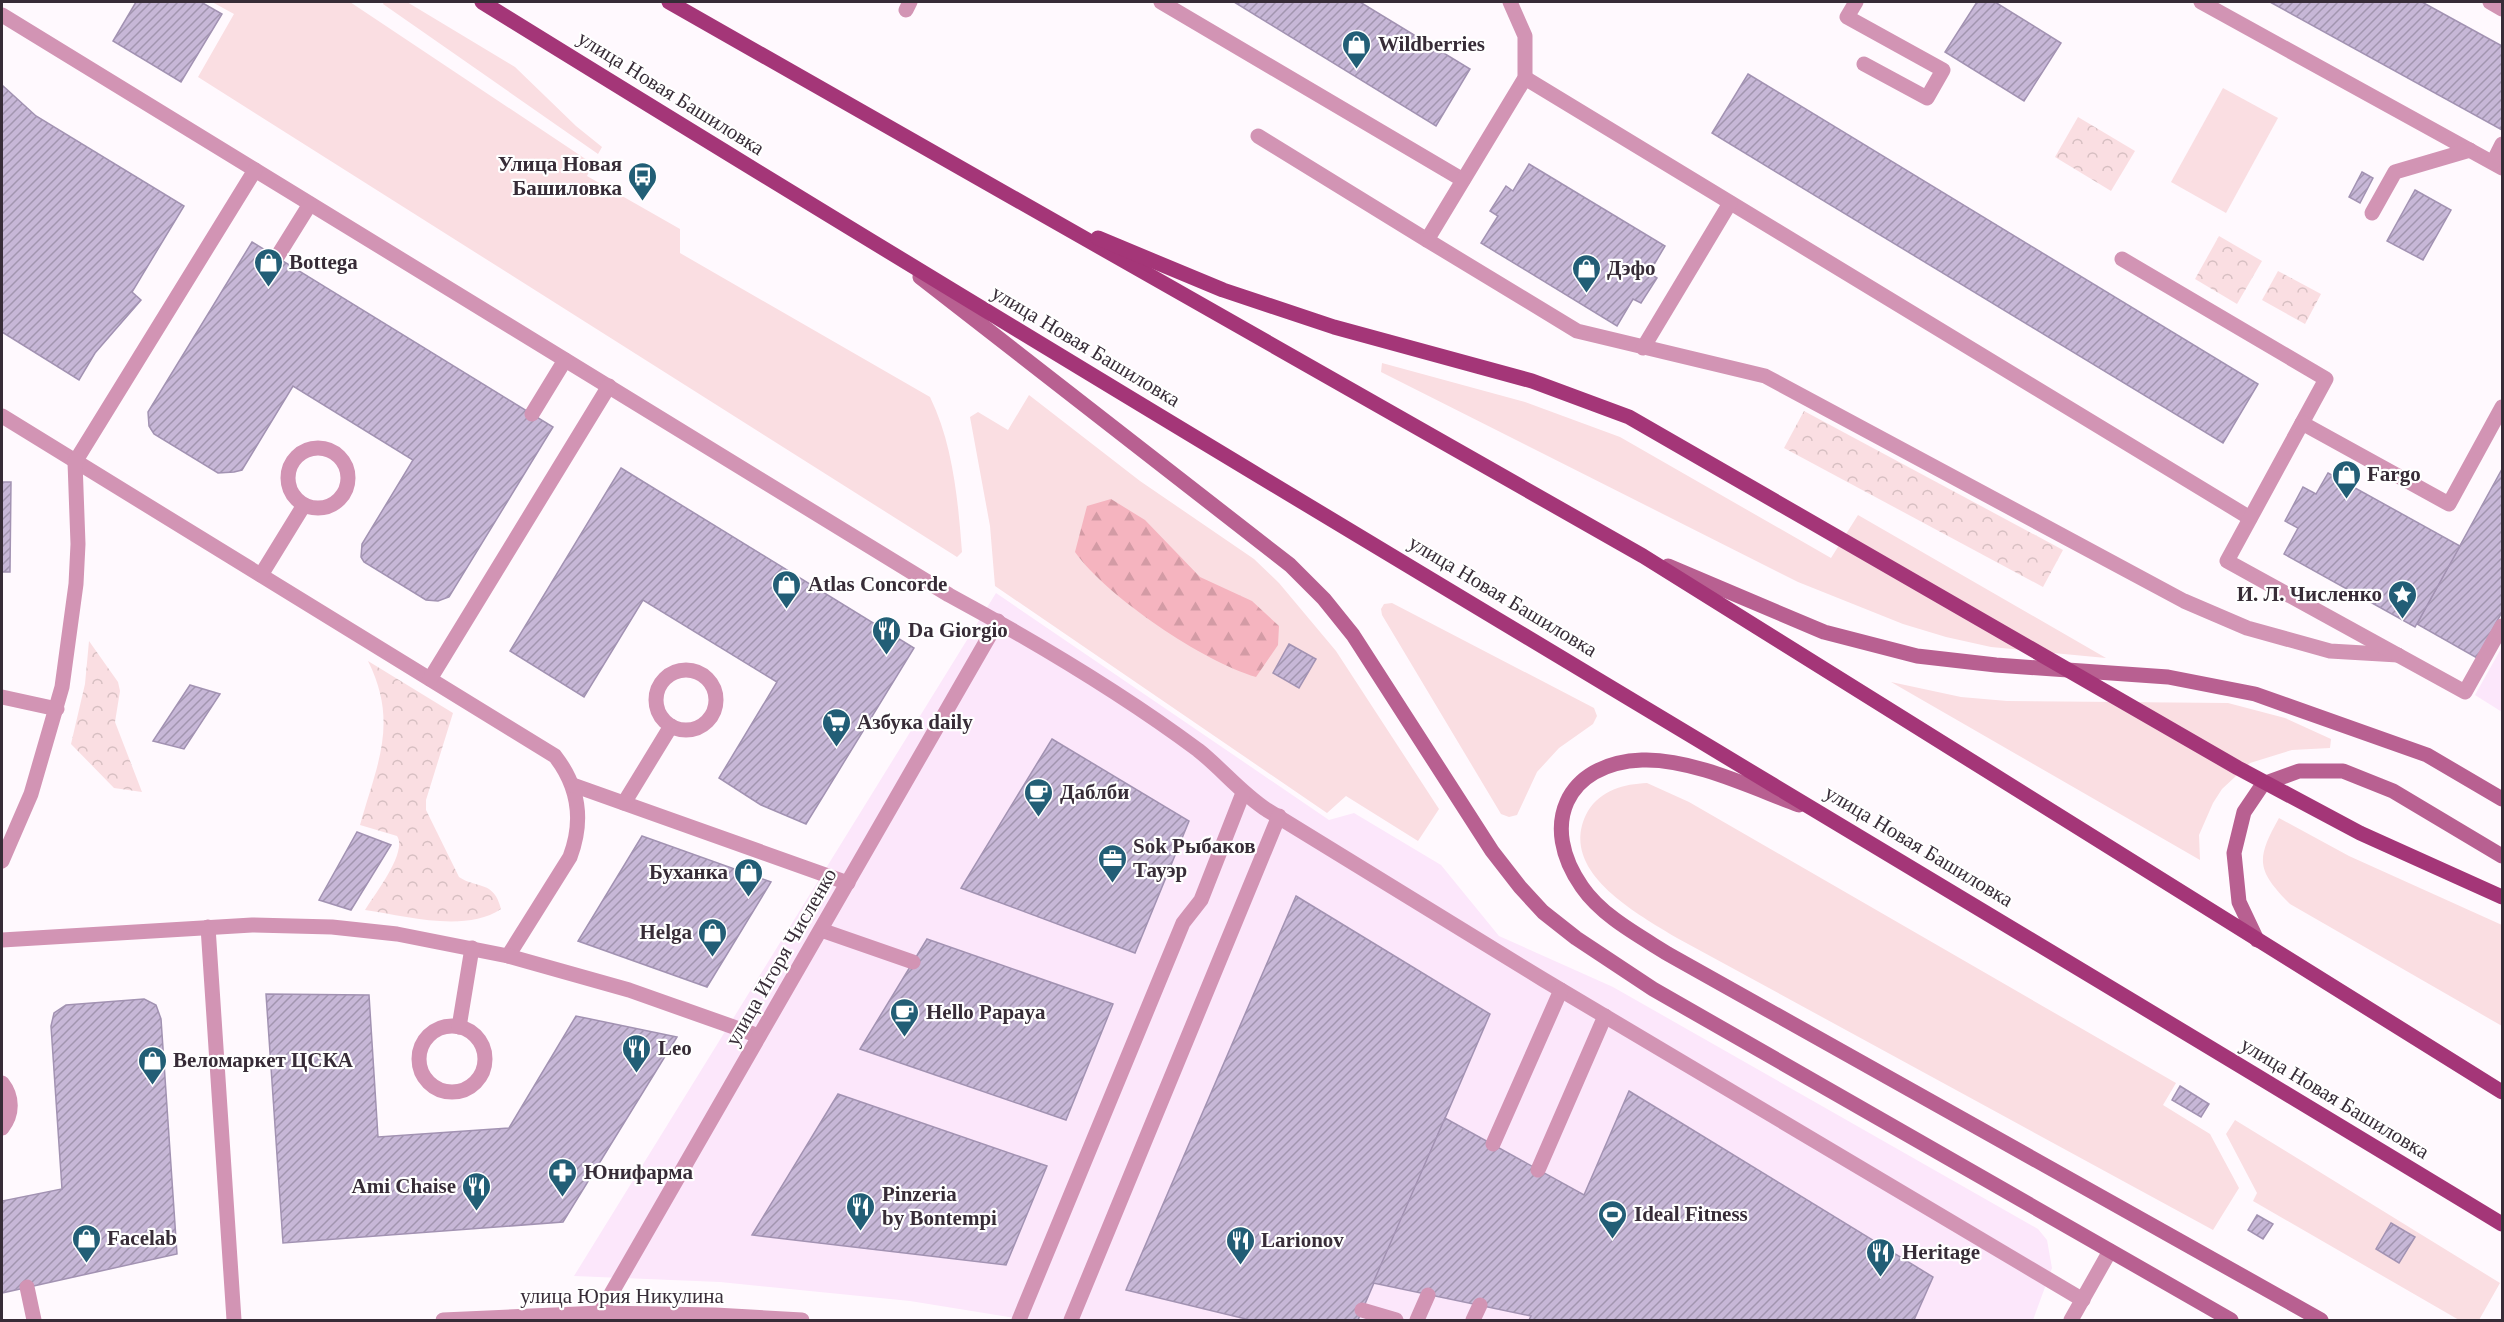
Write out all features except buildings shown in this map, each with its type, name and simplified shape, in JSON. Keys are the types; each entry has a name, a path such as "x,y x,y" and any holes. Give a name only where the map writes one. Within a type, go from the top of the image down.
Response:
{"main road":[{"name":"улица Новая Башиловка","path":"482,2 887,251 1835,819 2502,1224"},
{"path":"669,2 1031,210 1643,556 2502,1092"},
{"path":"1031,210 1223,290 1334,327 1532,381 1629,417 2238,768 2360,833 2502,897"},
{"path":"887,251 1263,542 1324,599 1353,635 1492,851 1543,912 1591,949 1653,989 2231,1320"},
{"path":"1643,556 1824,632 1917,656 1996,665 2168,677 2255,694 2427,755 2502,799"},
{"path":"1835,819 1707,770 1644,760 1614,764 1589,774 1568,795 1561,822 1563,855 1582,888 1614,919 1641,936 2321,1320"},
{"path":"2257,940 2239,902 2234,853 2244,812 2263,784 2299,771 2343,771 2393,791 2502,856"}],"street":[{"path":"1161,2 1463,180"},
{"path":"1427,240 1524,78 1525,36 1510,2"},
{"path":"1856,2 1847,17 1943,69 1927,98 1864,64"},
{"path":"2201,2 2498,165 2502,144"},
{"path":"2490,2 2502,9"},
{"path":"2,15 949,595 1031,639 1192,747 1243,793 1279,816 1561,990 2083,1300"},
{"path":"1524,78 2250,518"},
{"path":"1258,136 1577,331 1764,376 2184,601 2247,628 2330,651 2398,655"},
{"path":"2372,213 2395,172 2470,150"},
{"path":"2,861 31,794 57,709 70,638 78,544 75,462 255,170"},
{"path":"1643,348 1730,203"},
{"path":"277,257 310,204"},
{"path":"2122,259 2326,379 2227,561 2465,692 2502,626"},
{"path":"532,414 565,360"},
{"path":"430,679 609,386"},
{"path":"2302,423 2449,504 2502,407"},
{"path":"2,416 555,756 573,785 578,808 576,841 570,857 508,956"},
{"path":"319,447 335,453 342,458 348,472 347,488 343,495 338,501 321,508 304,505 291,491 288,482 291,465 302,452 310,448 319,447"},
{"path":"261,575 304,505"},
{"name":"улица Игоря Численко","path":"600,1313 998,621"},
{"path":"694,670 703,675 714,688 716,696 713,713 707,721 690,730 671,726 658,712 656,693 660,684 674,671 694,670"},
{"path":"2,697 57,709"},
{"path":"624,803 671,726"},
{"path":"573,785 848,883"},
{"path":"1019,1320 1183,923 1201,900 1243,793"},
{"path":"1071,1320 1279,816"},
{"path":"2,940 208,927 298,926 363,930 508,956 629,990 759,1036"},
{"path":"208,927 234,1320"},
{"path":"821,930 913,962"},
{"path":"459,1027 472,948"},
{"path":"1493,1144 1561,990"},
{"path":"1538,1170 1605,1016"},
{"path":"459,1027 478,1040 484,1062 479,1076 469,1087 447,1091 433,1086 423,1075 420,1051 428,1036 435,1031 459,1027"},
{"path":"2,1083 11,1102 8,1119 2,1128"},
{"path":"2072,1320 2110,1251"},
{"path":"27,1287 34,1320"},
{"path":"1417,1320 1428,1294"},
{"path":"1473,1320 1480,1305"},
{"path":"1362,1310 1396,1320"},
{"name":"улица Юрия Никулина","path":"443,1320 600,1313 715,1315 802,1320"}],"shaded area":[{"path":"996,593 1329,820 1354,813 1441,865 1499,936 1613,987 2038,1229 2047,1240 2052,1268 2033,1320 1027,1320 910,1301 720,1282 574,1276"},
{"path":"2502,647 2502,712 2475,695"}],"green space":[{"path":"212,2 350,2 593,164 587,176 680,229 680,253 930,397 949,453 956,492 962,552 957,557 198,77 234,14"},
{"path":"384,2 407,2 515,67 576,126 602,147 598,154 383,4"},
{"path":"2223,88 2278,118 2226,213 2171,182"},
{"path":"2078,117 2135,151 2111,191 2055,157"},
{"path":"2219,236 2262,261 2237,304 2195,279"},
{"path":"2278,271 2321,294 2305,324 2262,300"},
{"path":"1382,363 1525,402 1620,437 1831,558 1858,515 2106,658 1991,647 1946,637 1903,624 1798,582 1381,372"},
{"path":"1029,395 1140,481 1254,559 1279,583 1336,651 1439,809 1418,841 1346,796 1327,813 995,586 990,526 970,417 978,412 1008,430"},
{"path":"1804,411 2063,550 2043,587 1784,448"},
{"path":"1111,499 1145,520 1200,577 1252,601 1279,626 1278,645 1256,677 1210,657 1158,626 1109,588 1075,552 1087,506"},
{"path":"1392,603 1594,708 1597,716 1593,724 1559,748 1537,772 1517,815 1509,817 1501,814 1382,615 1381,609 1384,604"},
{"path":"89,641 118,682 120,691 115,722 142,792 114,788 71,744 85,684"},
{"path":"368,661 453,713 426,800 426,810 459,877 489,889 494,893 501,909 487,916 453,921 417,919 365,910 394,862 399,843 397,836 360,825 378,763 384,724 377,683"},
{"path":"1891,682 1961,697 2007,701 2228,703 2285,718 2331,739 2330,748 2292,750 2250,763 2222,789 2213,803 2199,835 2200,860"},
{"path":"1647,783 1689,802 2176,1083 2163,1105 2210,1134 2239,1188 2213,1230 1677,938 1622,902 1591,871 1582,852 1581,832 1588,811 1599,798 1614,789"},
{"path":"2279,818 2349,856 2502,925 2502,1026 2290,904 2271,882 2263,864 2266,844"},
{"path":"2235,1120 2500,1283 2479,1320 2459,1320 2253,1201 2257,1193 2226,1134"}],"place":[{"name":"Wildberries","path":"1357,70"},
{"name":"Улица Новая Башиловка","path":"643,202"},
{"name":"Bottega","path":"268,288"},
{"name":"Дэфо","path":"1586,294"},
{"name":"Fargo","path":"2346,500"},
{"name":"Atlas Concorde","path":"787,610"},
{"name":"И. Л. Численко","path":"2403,620"},
{"name":"Da Giorgio","path":"887,656"},
{"name":"Азбука daily","path":"836,748"},
{"name":"Даблби","path":"1039,818"},
{"name":"Sok Рыбаков Тауэр","path":"1112,884"},
{"name":"Буханка","path":"749,898"},
{"name":"Helga","path":"713,958"},
{"name":"Hello Papaya","path":"905,1038"},
{"name":"Leo","path":"637,1074"},
{"name":"Веломаркет ЦСКА","path":"152,1086"},
{"name":"Юнифарма","path":"563,1198"},
{"name":"Ami Chaise","path":"477,1212"},
{"name":"Pinzeria by Bontempi","path":"861,1232"},
{"name":"Ideal Fitness","path":"1613,1240"},
{"name":"Facelab","path":"86,1264"},
{"name":"Larionov","path":"1240,1266"},
{"name":"Heritage","path":"1881,1278"}]}
